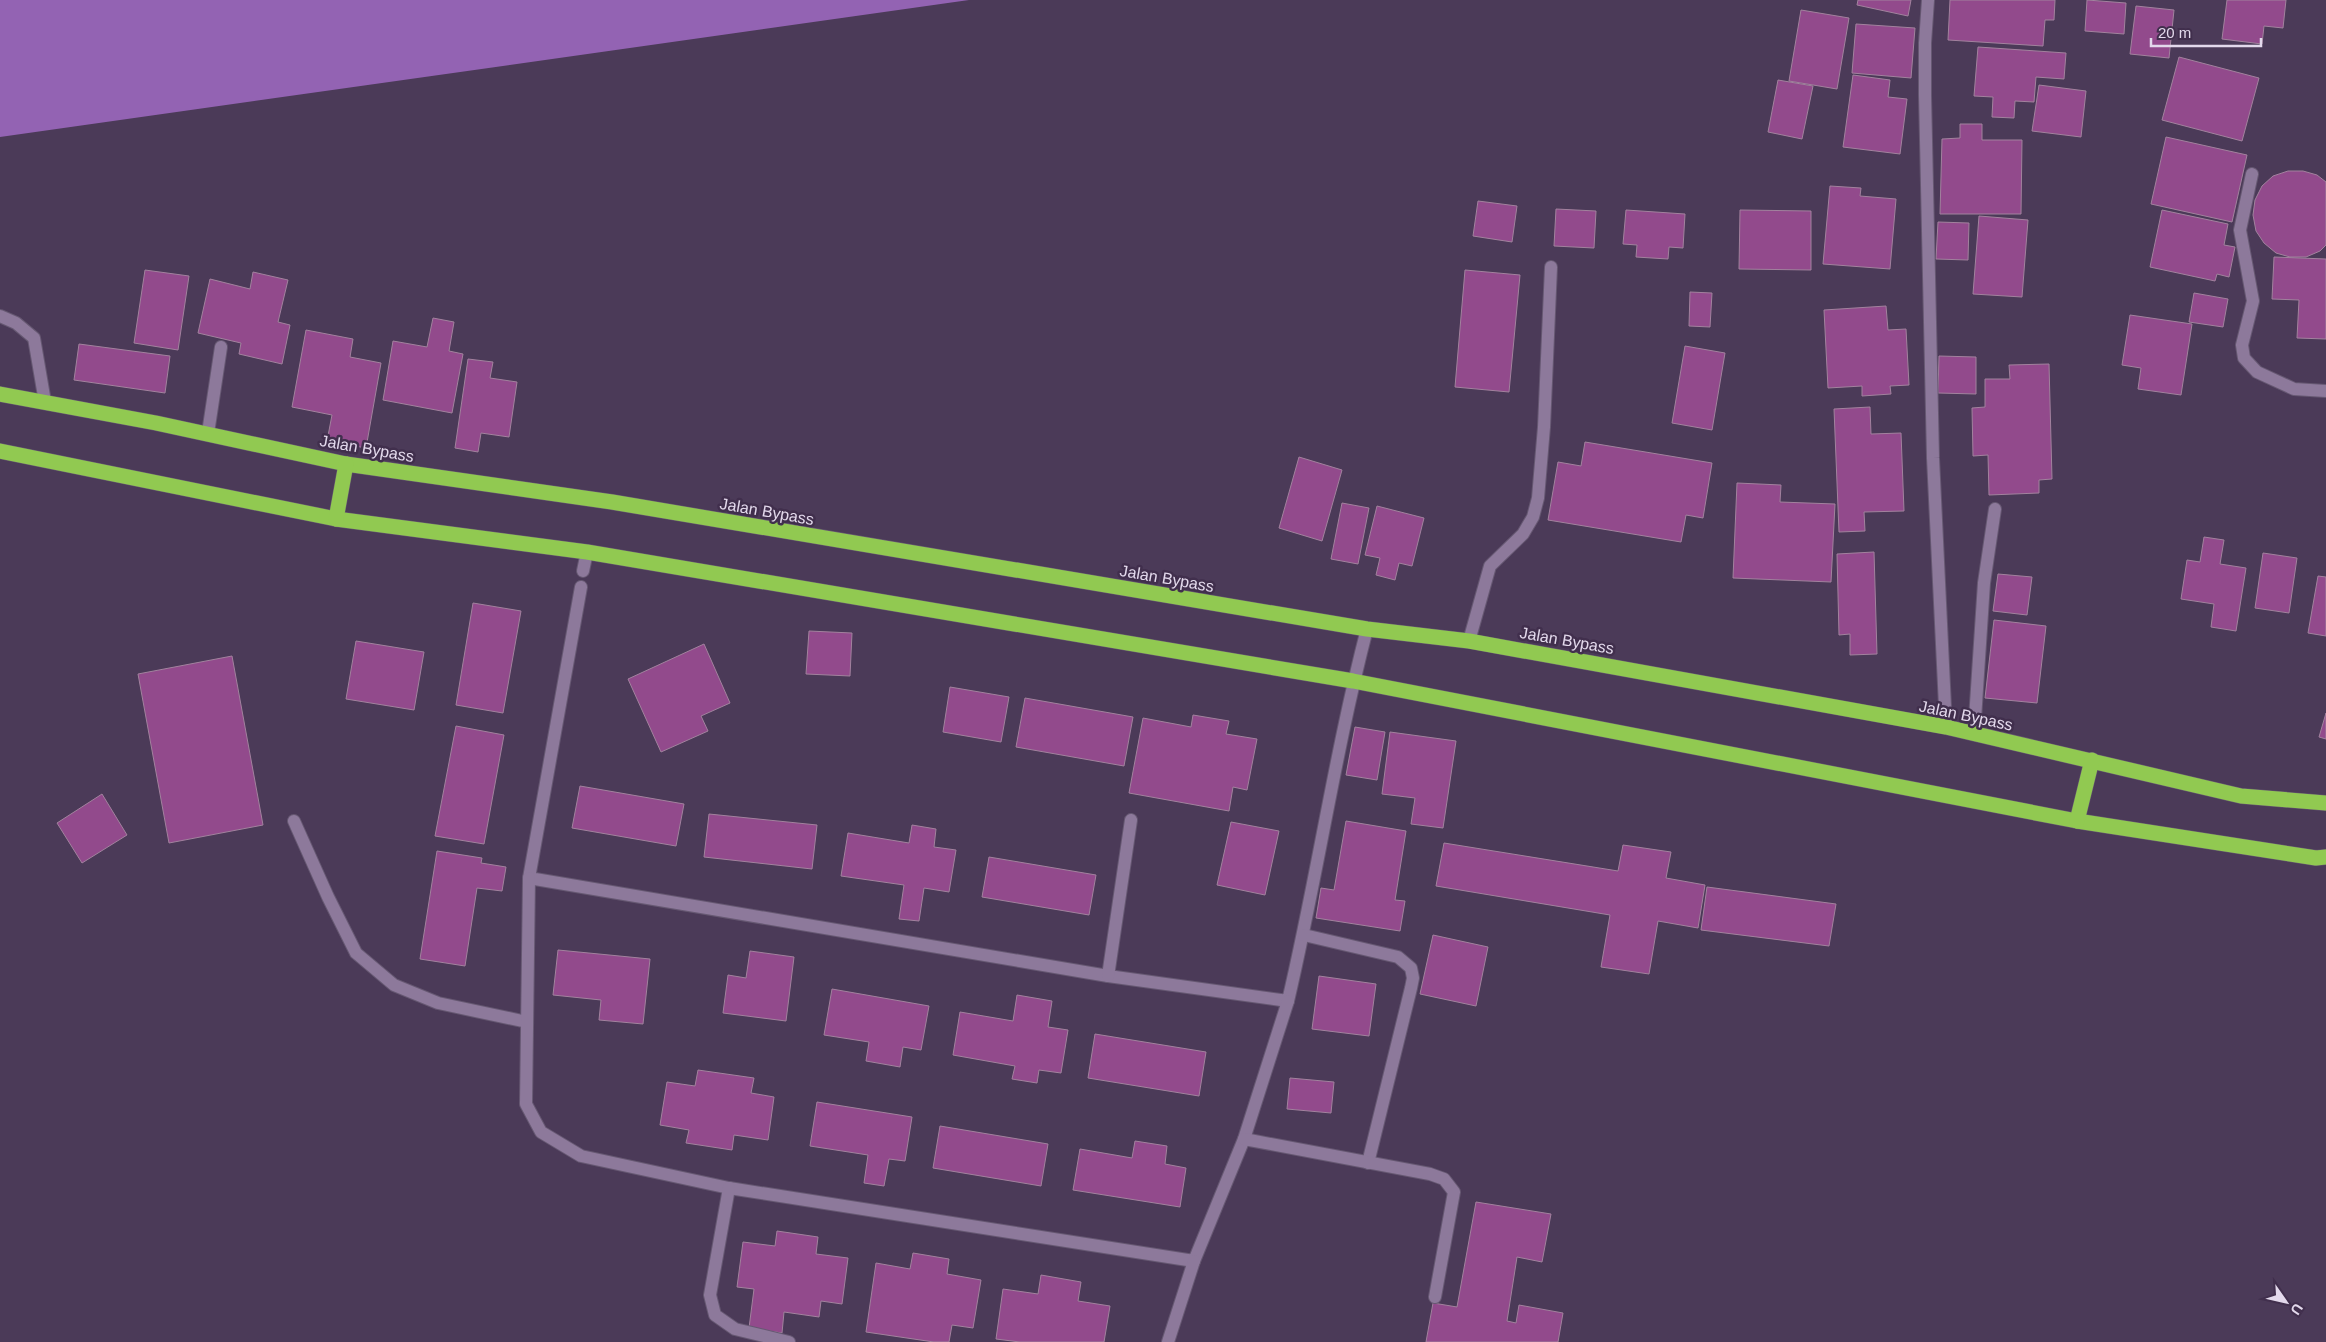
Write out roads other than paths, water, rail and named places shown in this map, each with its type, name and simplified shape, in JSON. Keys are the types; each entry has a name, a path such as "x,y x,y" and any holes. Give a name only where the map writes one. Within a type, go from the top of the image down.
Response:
{"highway":[{"name":"Jalan Bypass","path":"0,394 208,434 346,464 612,502 1367,629 1469,640 1946,727 2241,796 2326,802"},
{"path":"0,451 336,519 587,552 1353,681 2077,821 2316,858 2326,857"},
{"path":"336,519 346,464"},
{"path":"2077,821 2092,760"}],"street":[{"path":"1928,0 1925,43 1925,95 1932,448 1946,727"},
{"path":"2252,174 2240,230 2252,301 2242,345 2244,358 2257,372 2294,389 2326,391"},
{"path":"1469,640 1490,566 1523,534 1533,517 1538,498 1544,427 1552,267"},
{"path":"0,316 16,323 34,338 45,402"},
{"path":"208,434 221,347"},
{"path":"1974,734 1984,583 1995,509"},
{"path":"583,571 587,552"},
{"path":"581,588 529,878 526,1104 541,1132 581,1156 730,1188 1194,1261"},
{"path":"1168,1342 1194,1261 1244,1139 1288,1001 1304,934 1353,681 1367,629"},
{"path":"1108,976 1131,820"},
{"path":"294,821 328,897 356,952 394,985 438,1002 528,1022"},
{"path":"529,878 1108,976 1288,1001"},
{"path":"1304,934 1398,957 1411,968 1413,978 1411,988 1368,1163"},
{"path":"1244,1139 1430,1174 1444,1179 1454,1192 1435,1297"},
{"path":"730,1188 710,1295 715,1315 735,1328 789,1342"}]}
